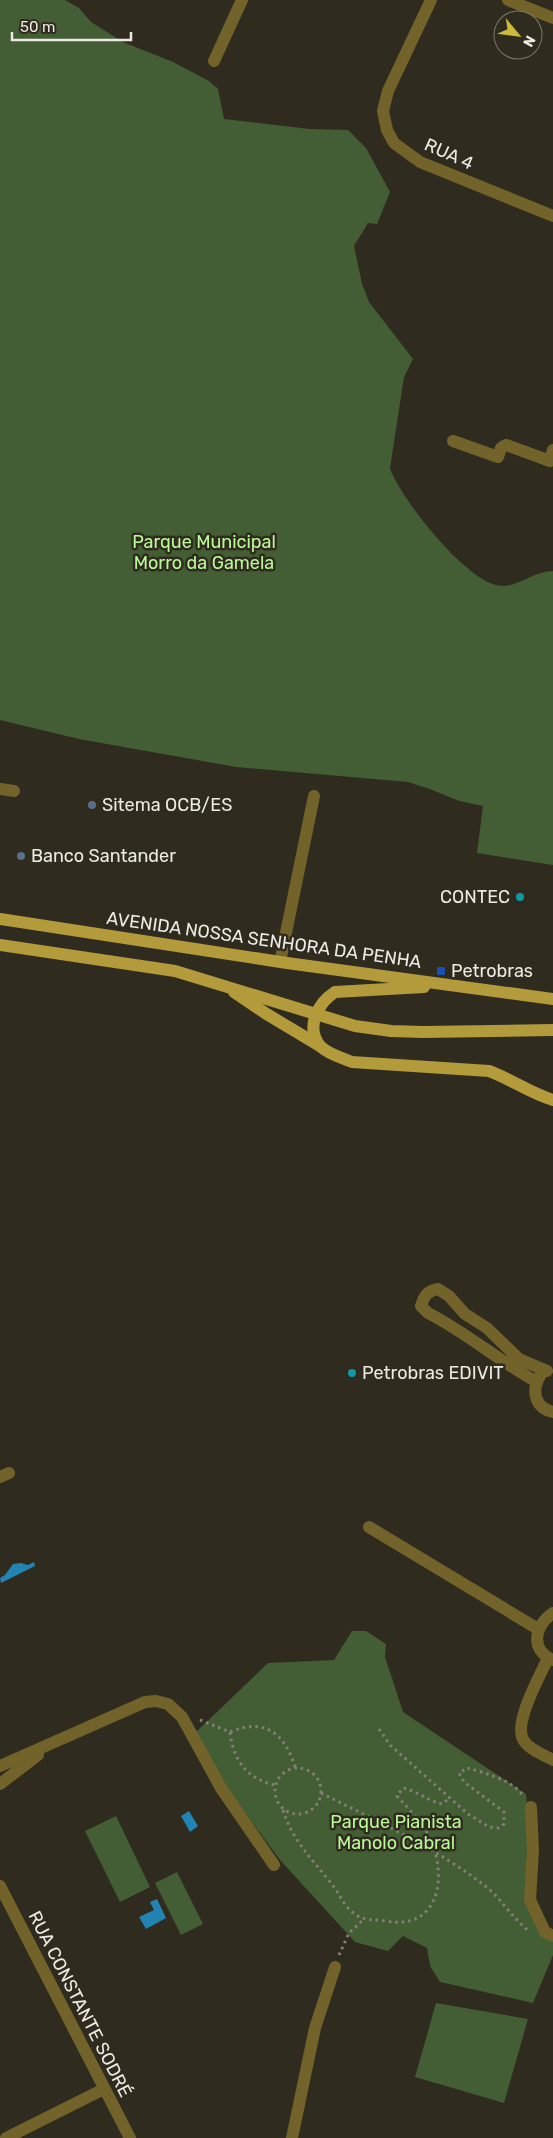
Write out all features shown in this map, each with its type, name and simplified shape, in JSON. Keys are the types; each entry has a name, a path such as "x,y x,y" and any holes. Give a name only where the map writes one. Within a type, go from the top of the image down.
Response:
{"main road":[{"name":"AVENIDA NOSSA SENHORA DA PENHA","path":"0,919 280,962 553,999"},
{"path":"0,945 175,970 222,983 315,1015 355,1026 391,1031 553,1030"},
{"path":"222,983 265,1013 335,1056 352,1062 489,1071 508,1078 533,1094 553,1100"},
{"path":"320,1046 314,1030 315,1015 324,999 335,992 454,986"}],"street":[{"path":"214,61 242,0"},
{"name":"RUA 4","path":"432,0 388,91 383,111 390,136 394,143 420,162 553,216"},
{"path":"508,0 553,18"},
{"path":"453,441 498,457 501,448 506,445 550,461 553,450"},
{"path":"0,789 14,791"},
{"path":"280,962 314,796"},
{"path":"533,1094 553,1106"},
{"path":"537,1382 505,1364 479,1342 428,1313 421,1306 423,1298 430,1290 438,1289 449,1296 465,1314 487,1328 519,1359 550,1370 537,1382 535,1396 539,1405 553,1412"},
{"path":"369,1526 538,1629"},
{"path":"553,1613 544,1619 538,1629 538,1645 551,1659 522,1719 519,1731 522,1740 528,1746 553,1760"},
{"path":"0,1766 145,1702 156,1701 168,1704 182,1717 221,1788 274,1865"},
{"path":"0,1784 51,1745"},
{"path":"531,1807 533,1850 530,1900 545,1932 553,1936"},
{"name":"RUA CONSTANTE SODRÉ","path":"0,1886 130,2138"},
{"path":"292,2138 314,2028 335,1967"},
{"path":"6,2138 104,2089"}],"path":[{"path":"182,1717 194,1718 230,1732 249,1726 259,1727 274,1733 283,1739 289,1749 295,1768"},
{"path":"380,1729 390,1745 450,1798 489,1827 498,1828 504,1824 504,1812 464,1782 459,1773 467,1768 498,1778 522,1793 531,1807"},
{"path":"230,1732 236,1758 242,1768 252,1777 275,1785"},
{"path":"283,1810 295,1815 307,1813 317,1805 321,1793 318,1779 308,1770 295,1768 282,1773 275,1785 275,1799 283,1810 287,1822 302,1849 332,1884 339,1898 356,1915 364,1920 397,1923 416,1920 430,1910 437,1890 438,1865 430,1839 397,1796 402,1788 414,1791 433,1802 442,1804 450,1798"},
{"path":"321,1793 406,1835 482,1884 497,1896 527,1930 535,1935"},
{"path":"335,1967 344,1941 364,1920"}],"green space":[{"name":"Parque Municipal Morro da Gamela","path":"0,0 65,0 79,8 91,22 123,42 173,62 209,81 218,89 224,119 310,129 348,130 366,148 390,192 377,224 368,223 354,246 362,284 369,302 413,359 404,377 390,468 396,482 421,519 437,538 472,572 488,582 502,586 515,584 540,573 553,571 553,865 477,853 483,806 459,801 408,782 236,767 79,739 0,720"},
{"name":"Parque Pianista Manolo Cabral","path":"352,1631 366,1631 386,1644 385,1657 403,1712 526,1794 538,1916 553,1931 553,1955 533,2003 440,1982 430,1966 427,1948 403,1936 388,1951 355,1942 280,1860 226,1787 193,1735 268,1663 334,1660"},
{"path":"116,1816 150,1887 120,1902 85,1831"},
{"path":"177,1872 203,1924 181,1935 155,1883"},
{"path":"436,2003 528,2019 504,2103 415,2077"}],"water":[{"path":"34,1562 35,1566 1,1583 0,1578 5,1575 13,1564 21,1563 28,1565"},
{"path":"189,1811 198,1826 190,1832 181,1816"},
{"path":"157,1899 166,1918 146,1929 139,1917 154,1910 150,1902"}],"place":[{"name":"Sitema OCB/ES","path":"92,805"},
{"name":"Banco Santander","path":"21,856"},
{"name":"CONTEC","path":"520,897"},
{"name":"Petrobras","path":"441,971"},
{"name":"Petrobras EDIVIT","path":"352,1373"}]}
